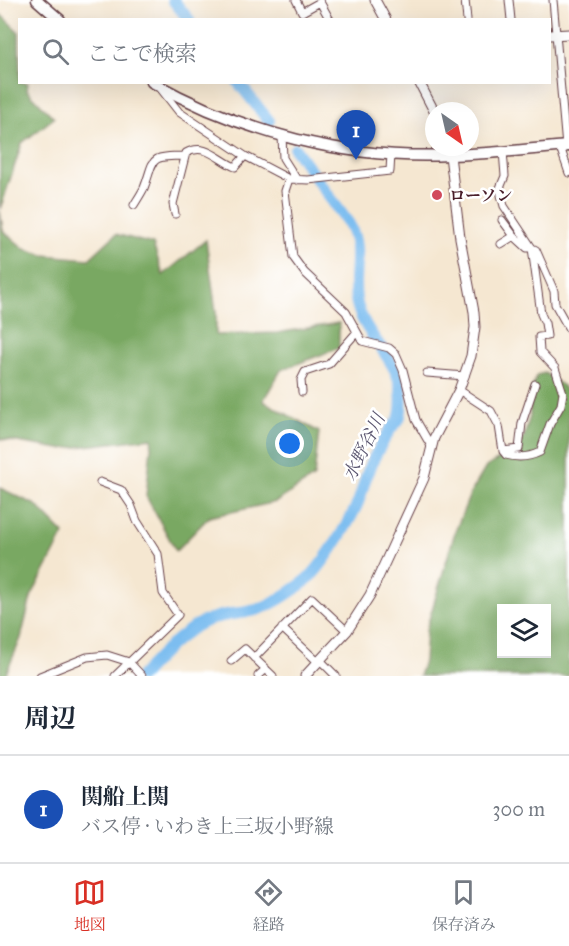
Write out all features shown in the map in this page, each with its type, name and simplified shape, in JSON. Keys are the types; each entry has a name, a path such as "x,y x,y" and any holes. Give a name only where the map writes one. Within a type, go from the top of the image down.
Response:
{"main road":[{"path":"37,0 58,18"},
{"path":"156,85 222,116 282,136 391,154 425,152"},
{"path":"479,151 565,147"}],"street":[{"path":"296,0 302,12 322,1 329,18"},
{"path":"375,0 385,18"},
{"path":"465,0 467,18"},
{"path":"509,0 511,18"},
{"path":"553,0 553,35 569,173"},
{"path":"553,35 569,34"},
{"path":"420,84 430,102"},
{"path":"156,85 179,112 245,156 289,179 308,180 390,171 391,154"},
{"path":"282,136 283,158 297,180"},
{"path":"134,206 144,188 152,164 162,157 183,156 191,150 204,149 235,167 245,156"},
{"path":"503,151 505,176 500,188 504,206 532,248 536,250 554,291 555,304 569,329"},
{"path":"175,214 173,204 183,156"},
{"path":"305,676 346,631 370,595 424,478 431,446 465,376 474,344 474,312 460,238 451,156"},
{"path":"289,179 285,191 293,257 304,272 346,312 362,341 393,351 399,359 416,420 431,446"},
{"path":"502,220 514,236 527,248 532,248"},
{"path":"501,244 514,236"},
{"path":"459,390 491,411 499,426 506,456 530,456 540,452 563,393 558,373 540,352 539,336 547,336 541,314 532,248"},
{"path":"302,392 301,380 305,372 329,364 356,333"},
{"path":"427,374 465,376"},
{"path":"503,451 519,449 522,423 535,384"},
{"path":"100,482 121,490 128,500 136,521 158,554 164,594 178,615 115,676"},
{"path":"254,657 312,598 346,631"},
{"path":"282,628 336,676"},
{"path":"231,661 245,649 273,676"},
{"path":"40,676 96,655 106,655 129,662 141,675"},
{"path":"258,676 266,669"}],"green space":[{"path":"0,14 18,31 18,84 28,84 27,90 54,118 22,143 0,210"},
{"path":"0,211 3,231 25,249 44,255 89,259 116,234 153,244 163,275 206,240 216,312 216,335 277,333 339,323 339,348 281,370 263,401 319,432 314,477 276,502 209,517 176,551 146,496 152,438 60,449 0,439"},
{"path":"545,373 563,386 569,396 569,676 419,676 424,661 426,630 455,532 470,494 486,467 512,451 524,437 530,416 530,393 537,375"},
{"path":"0,488 36,505 64,534 31,597 21,638 5,676 0,676"}],"waterway":[{"name":"水野谷川","path":"173,0 187,18"},
{"name":"水野谷川","path":"240,84 269,121"},
{"name":"水野谷川","path":"141,676 173,643 201,623 216,617 264,607 310,577 347,524 357,505 374,458 400,416 402,404 398,377 387,356 366,326 357,304 355,293 356,244 353,234 349,224 295,149"}],"place":[{"name":"関船上関","path":"356,160"},
{"name":"ローソン","path":"437,195"}]}
